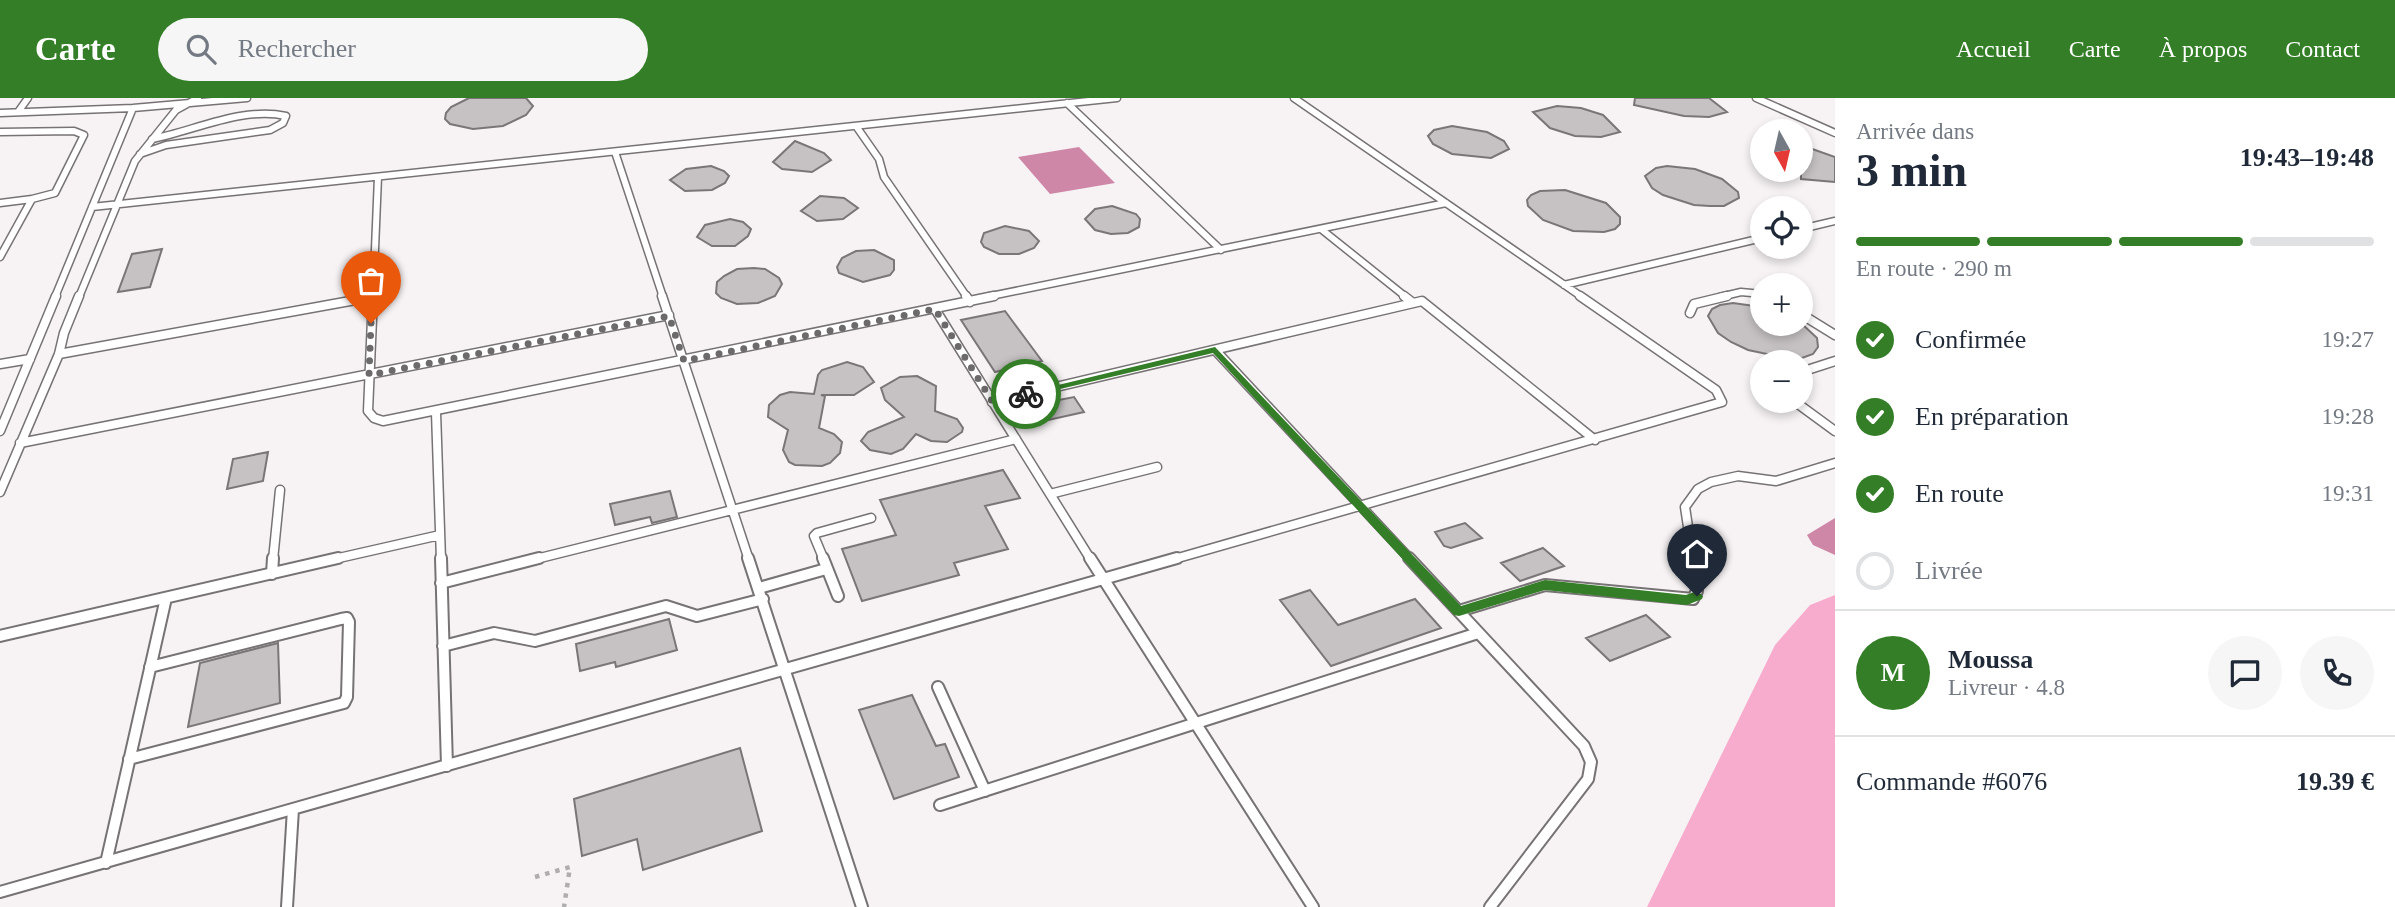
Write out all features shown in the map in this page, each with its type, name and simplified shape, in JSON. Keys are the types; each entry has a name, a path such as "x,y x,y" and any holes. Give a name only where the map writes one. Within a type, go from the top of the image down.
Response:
{"lane":[{"path":"18,112 28,98"},
{"path":"0,492 139,154 176,110 198,98"},
{"path":"0,113 76,107 133,108 247,98"},
{"path":"92,207 1117,98"},
{"path":"0,892 1361,507 1722,402 1716,390 1294,98"},
{"path":"1756,98 1835,133"},
{"path":"1067,103 1222,250"},
{"path":"0,430 133,108"},
{"path":"139,154 166,145 270,130 283,123 286,116 265,113 152,139"},
{"path":"856,126 879,159 884,177 970,302"},
{"path":"0,132 74,131 83,135 55,193 0,203"},
{"path":"615,152 862,907"},
{"path":"378,177 368,411 374,418 383,421 1446,203"},
{"path":"1,253 32,199"},
{"path":"1813,226 1835,221"},
{"path":"1321,229 1413,303"},
{"path":"1564,285 1750,241"},
{"path":"1690,313 1690,307 1694,304 1741,292 1750,293"},
{"path":"59,354 372,297"},
{"path":"992,401 1422,301 1595,440"},
{"path":"935,309 1103,580 1313,907"},
{"path":"20,443 669,316"},
{"path":"1813,321 1835,335"},
{"path":"1215,350 1584,746 1591,762 1588,779 1490,907"},
{"path":"0,364 30,359"},
{"path":"1813,368 1835,360"},
{"path":"436,412 447,766"},
{"path":"1808,413 1835,431"},
{"path":"441,583 1016,439"},
{"path":"1459,611 1545,585 1693,599 1697,591 1685,507 1698,489 1738,476 1776,481 1835,463"},
{"path":"1050,494 1157,467"},
{"path":"272,574 280,490"},
{"path":"838,596 814,536 871,518"},
{"path":"0,636 440,535"},
{"path":"759,588 826,569"},
{"path":"106,863 166,598"},
{"path":"443,646 494,634 535,641 666,606 697,616 763,599"},
{"path":"129,759 344,703 347,697 349,622 347,618 341,619 150,667"},
{"path":"940,806 1478,632"},
{"path":"938,687 985,791"},
{"path":"287,907 293,809"}],"path":[{"path":"535,877 570,867 564,907"}],"shaded area":[{"path":"1079,147 1115,183 1050,194 1018,157"},
{"path":"1835,518 1835,555 1813,545 1807,535"},
{"path":"1835,595 1835,907 1647,907 1775,645 1810,605"}],"building":[{"path":"469,98 526,98 533,106 526,115 503,126 473,129 450,124 445,119 446,113 451,107"},
{"path":"1635,98 1709,98 1727,112 1709,117 1684,116 1634,105"},
{"path":"1557,106 1581,108 1603,115 1620,132 1601,137 1575,136 1550,128 1533,112"},
{"path":"1452,126 1487,132 1504,141 1509,149 1491,158 1452,154 1433,144 1428,136 1434,130"},
{"path":"795,141 824,153 831,160 812,172 782,169 773,162"},
{"path":"1813,149 1835,157 1835,182 1813,180"},
{"path":"711,166 729,176 725,183 712,190 685,191 670,180 686,169"},
{"path":"1667,166 1695,169 1722,179 1738,192 1739,198 1724,206 1710,206 1694,205 1663,195 1652,188 1645,176 1656,168"},
{"path":"1565,190 1606,203 1620,217 1620,224 1615,229 1604,232 1573,231 1543,220 1528,206 1527,200 1531,195 1540,191"},
{"path":"820,196 844,198 858,208 843,219 817,221 801,211"},
{"path":"1112,206 1136,214 1140,219 1139,227 1128,233 1111,234 1095,230 1085,219 1095,209"},
{"path":"730,219 743,222 751,229 748,236 735,246 712,246 697,237 705,225"},
{"path":"1005,226 1029,231 1039,241 1034,248 1019,254 999,254 984,247 981,242 984,233"},
{"path":"162,249 150,287 118,292 132,254"},
{"path":"874,250 894,260 894,270 890,275 863,282 839,273 837,267 842,258 856,251"},
{"path":"737,269 765,269 779,278 782,284 775,296 758,303 737,304 721,298 716,293 717,282 724,276"},
{"path":"1733,303 1750,305 1750,336 1813,334 1817,338 1818,347 1813,354 1813,350 1748,350 1718,333 1708,316 1712,309"},
{"path":"1005,311 1042,361 995,372 961,320"},
{"path":"847,362 863,367 874,382 854,395 821,395 825,396 819,428 834,434 842,442 840,453 830,463 822,466 795,465 789,462 783,450 788,430 768,417 769,405 780,395 790,392 814,394 818,375 822,370"},
{"path":"917,376 936,386 935,411 957,419 963,428 962,432 947,442 931,441 916,434 903,449 891,454 870,450 861,441 868,432 904,417 885,400 881,388 900,377"},
{"path":"1074,397 1084,412 1044,421 1033,405"},
{"path":"268,452 263,481 227,489 233,459"},
{"path":"1003,470 1020,498 985,506 1008,549 954,563 959,575 862,601 842,549 896,535 880,500"},
{"path":"670,491 677,517 652,523 650,517 615,525 610,504"},
{"path":"1465,523 1482,538 1451,548 1444,546 1435,532"},
{"path":"1543,548 1564,566 1520,581 1501,563"},
{"path":"1310,590 1338,625 1415,599 1441,628 1331,666 1280,600"},
{"path":"1646,615 1670,637 1610,661 1586,638"},
{"path":"669,619 677,650 616,667 615,662 580,671 576,644"},
{"path":"278,643 280,703 188,727 200,663"},
{"path":"912,695 936,746 945,744 959,777 894,799 859,710"},
{"path":"740,748 762,831 643,870 637,839 582,856 574,799"}],"way so far":[{"path":"371,323 369,375 669,316 684,361 935,309 992,401 1026,394"}],"route":[{"path":"1026,394 1215,350 1459,611 1538,586 1554,584 1687,600 1697,596"}]}
